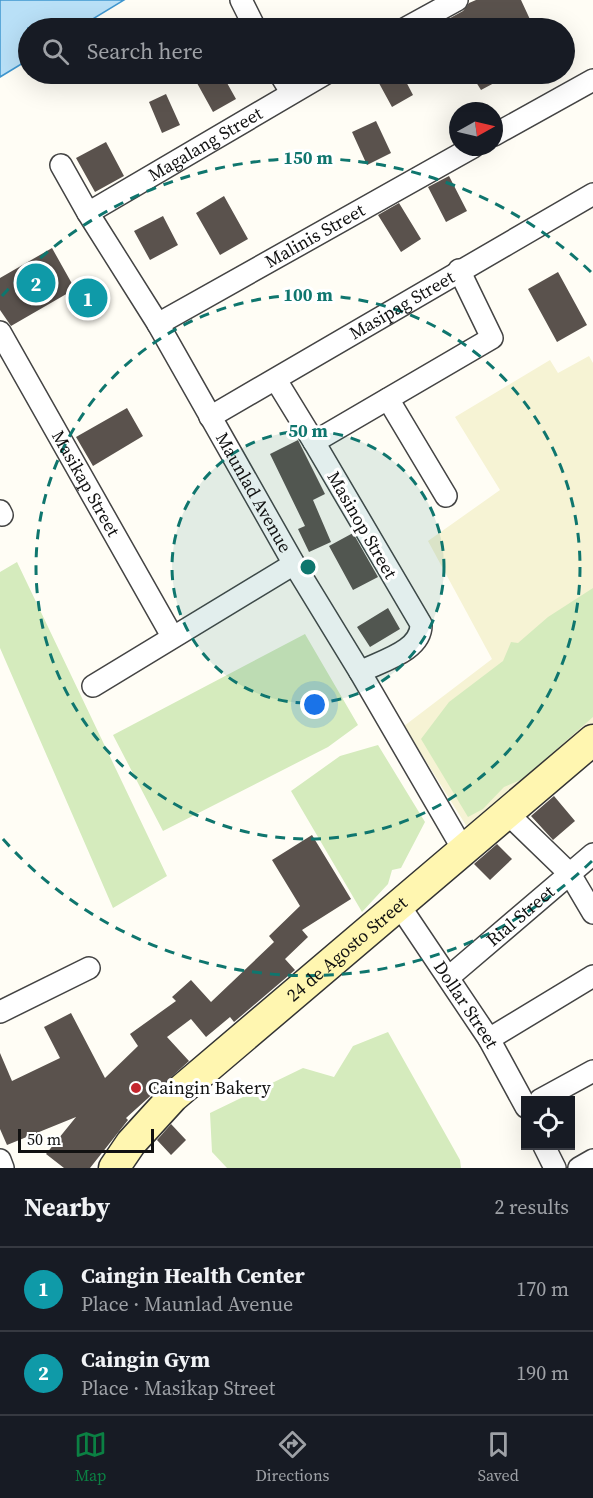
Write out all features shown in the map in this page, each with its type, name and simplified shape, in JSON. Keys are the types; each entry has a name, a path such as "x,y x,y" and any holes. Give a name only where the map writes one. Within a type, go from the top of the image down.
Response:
{"street":[{"path":"241,0 250,18"},
{"path":"424,18 457,0"},
{"path":"503,130 593,80"},
{"path":"286,84 291,92"},
{"name":"Magalang Street","path":"88,213 306,84"},
{"name":"Malinis Street","path":"158,324 457,156"},
{"name":"Maunlad Avenue","path":"61,165 88,213 158,324 294,564 464,851"},
{"name":"Masipag Street","path":"210,417 593,194"},
{"path":"314,442 492,338 459,270"},
{"name":"Masikap Street","path":"0,332 172,636"},
{"name":"Masinop Street","path":"276,380 421,624 421,634 415,644 360,672"},
{"path":"388,399 446,496"},
{"path":"93,686 294,564"},
{"name":"24 de Agosto Street","path":"114,1168 131,1143 173,1096 593,740"},
{"path":"508,814 570,874 593,913"},
{"name":"Rial Street","path":"448,977 593,855"},
{"name":"Dollar Street","path":"399,905 489,1039 521,1099"},
{"path":"0,1012 89,968"},
{"path":"489,1039 593,976"},
{"path":"549,1096 593,1071"},
{"path":"546,1150 555,1168"},
{"path":"0,1160 3,1168"},
{"path":"579,1168 593,1160"}],"shaded area":[{"path":"589,356 593,363 593,727 472,835 404,726 492,659 428,541 500,490 455,417 550,360 558,373"}],"green space":[{"path":"17,562 167,876 113,908 0,648 0,572"},
{"path":"593,588 593,717 523,779 504,787 483,809 468,817 421,739 449,702 503,661 511,642 518,643 548,617"},
{"path":"305,634 358,725 328,747 163,831 113,735"},
{"path":"378,745 425,822 401,868 392,870 388,884 362,912 291,791 340,756"},
{"path":"388,1032 460,1160 461,1168 227,1168 212,1152 210,1113 303,1068 334,1077 353,1046"}],"water":[{"path":"0,0 124,0 94,18 18,18 18,66 0,77"}],"building":[{"path":"476,0 521,0 529,18 450,18 463,11 469,3"},
{"path":"198,84 228,84 236,99 213,112"},
{"path":"379,84 407,84 413,95 392,107"},
{"path":"477,84 492,84 481,90"},
{"path":"166,94 180,125 162,133 149,102"},
{"path":"376,121 391,153 367,165 352,132"},
{"path":"106,142 124,176 95,192 76,158"},
{"path":"449,176 467,211 446,222 428,187"},
{"path":"224,196 248,239 220,255 196,213"},
{"path":"399,203 421,239 401,252 378,215"},
{"path":"163,216 178,245 150,260 134,231"},
{"path":"52,248 75,289 11,326 0,310 0,278"},
{"path":"558,272 587,325 557,342 528,289"},
{"path":"93,284 103,301 83,313 72,296"},
{"path":"127,408 143,436 93,466 76,437"},
{"path":"298,440 325,494 313,500 331,542 309,552 298,529 305,526 270,454"},
{"path":"353,533 378,577 353,590 329,546"},
{"path":"388,608 400,629 370,647 357,627"},
{"path":"554,796 575,821 553,840 531,816"},
{"path":"312,835 351,899 302,930 308,937 285,959 295,970 234,1022 230,1017 206,1037 191,1019 167,1037 189,1061 126,1118 128,1120 90,1168 64,1168 46,1154 76,1117 7,1145 0,1129 0,1053 12,1081 60,1058 44,1027 71,1013 105,1078 138,1046 130,1034 176,1001 172,997 191,980 211,1002 274,942 269,936 300,906 272,860"},
{"path":"497,844 512,859 490,880 474,864"},
{"path":"171,1124 186,1140 171,1155 157,1140"}],"place":[{"name":"Caingin Gym","path":"36,283"},
{"name":"Caingin Health Center","path":"88,298"},
{"name":"Caingin Bakery","path":"136,1088"}]}
